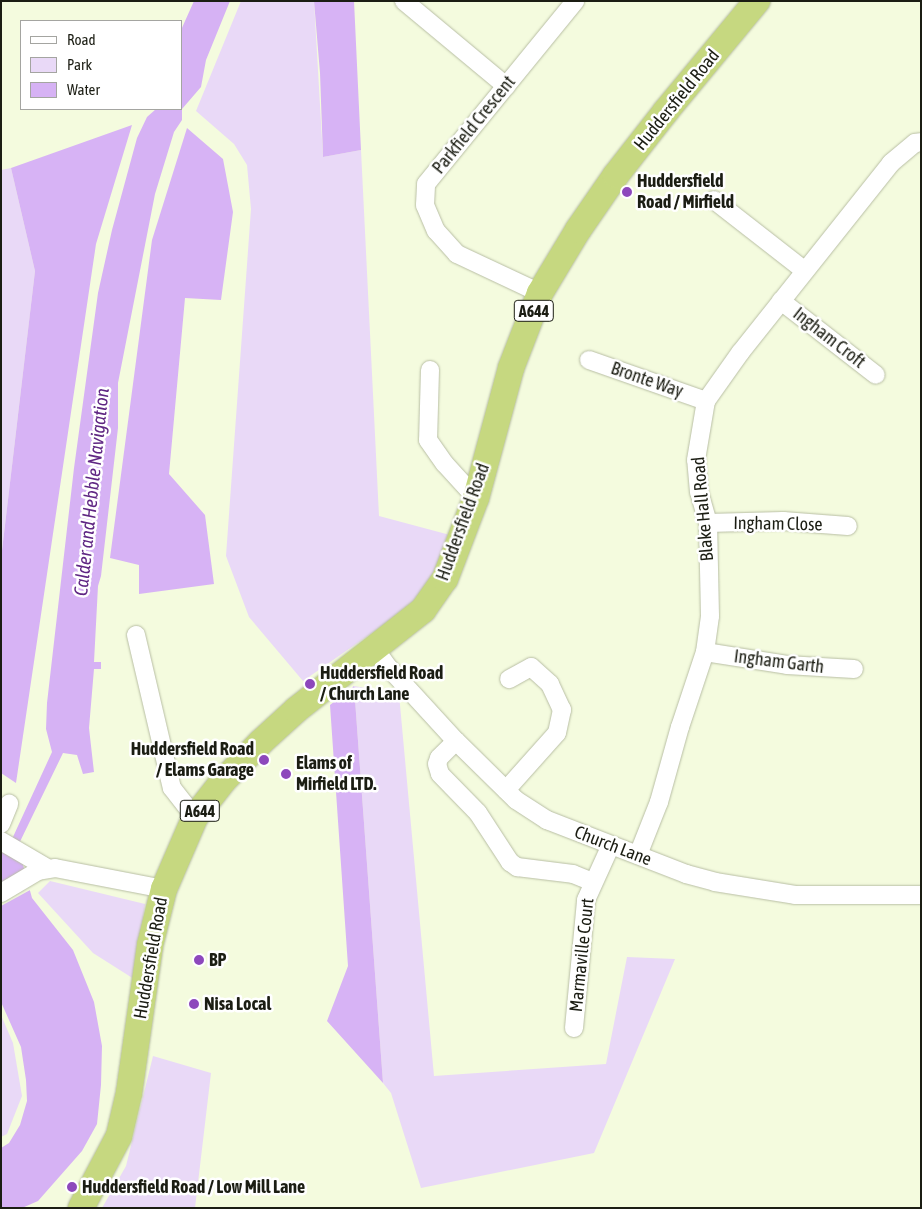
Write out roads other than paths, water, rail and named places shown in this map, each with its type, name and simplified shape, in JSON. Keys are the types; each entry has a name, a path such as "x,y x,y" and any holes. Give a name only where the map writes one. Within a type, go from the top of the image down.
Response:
{"highway":[{"name":"Huddersfield Road","path":"81,1208 119,1136 129,1093 150,945 164,889 195,817 223,780 261,742 296,710 423,610 444,580 476,498 511,368 540,293 578,230 616,175 666,111 758,1"}],"street":[{"path":"404,1 506,86"},
{"name":"Parkfield Crescent","path":"540,293 457,254 436,231 425,205 426,184 575,1"},
{"name":"Blake Hall Road","path":"638,855 659,802 680,727 705,652 710,616 708,523 699,492 696,460 706,401 740,353 804,270 891,163 915,143 921,142"},
{"path":"714,200 804,270"},
{"name":"Ingham Croft","path":"781,301 876,375"},
{"name":"Bronte Way","path":"589,360 706,401"},
{"path":"430,370 428,440 445,464 476,498"},
{"name":"Ingham Close","path":"708,523 783,522 848,526"},
{"path":"136,635 172,788 195,817"},
{"name":"Church Lane","path":"375,649 389,668 456,741 516,800 546,820 715,882 795,895 921,895"},
{"name":"Ingham Garth","path":"705,652 787,665 854,670"},
{"path":"506,790 557,733 562,710 550,684 531,667 509,678"},
{"name":"Marmaville Court","path":"456,741 439,758 438,769 478,813 510,862 517,867 573,874 593,882"},
{"path":"1,824 9,804"},
{"path":"2,842 26,856 40,871"},
{"name":"Marmaville Court","path":"574,1028 586,900 611,845"},
{"path":"1,893 40,871 55,868 164,889"}],"water":[{"path":"194,1 230,1 206,60 201,87 182,109 182,28"},
{"name":"Calder and Hebble Navigation","path":"155,110 182,110 182,120 174,132 155,194 118,383 118,428 101,576 98,586 94,662 101,662 101,669 94,669 89,728 94,772 83,774 77,755 63,753 14,854 22,861 32,898 73,950 94,1002 102,1046 97,1124 82,1151 38,1201 22,1208 1,1208 1,1148 9,1143 20,1125 27,1101 21,1047 1,1002 1,849 7,850 52,752 46,729 47,703 74,468 98,293 112,230 137,138 147,117"}],"place":[{"name":"Huddersfield Road / Mirfield","path":"627,192"},
{"name":"Huddersfield Road / Church Lane","path":"310,684"},
{"name":"Huddersfield Road / Elams Garage","path":"264,760"},
{"name":"Elams of Mirfield LTD.","path":"286,774"},
{"name":"BP","path":"199,960"},
{"name":"Nisa Local","path":"194,1004"},
{"name":"Huddersfield Road / Low Mill Lane","path":"72,1187"}]}
